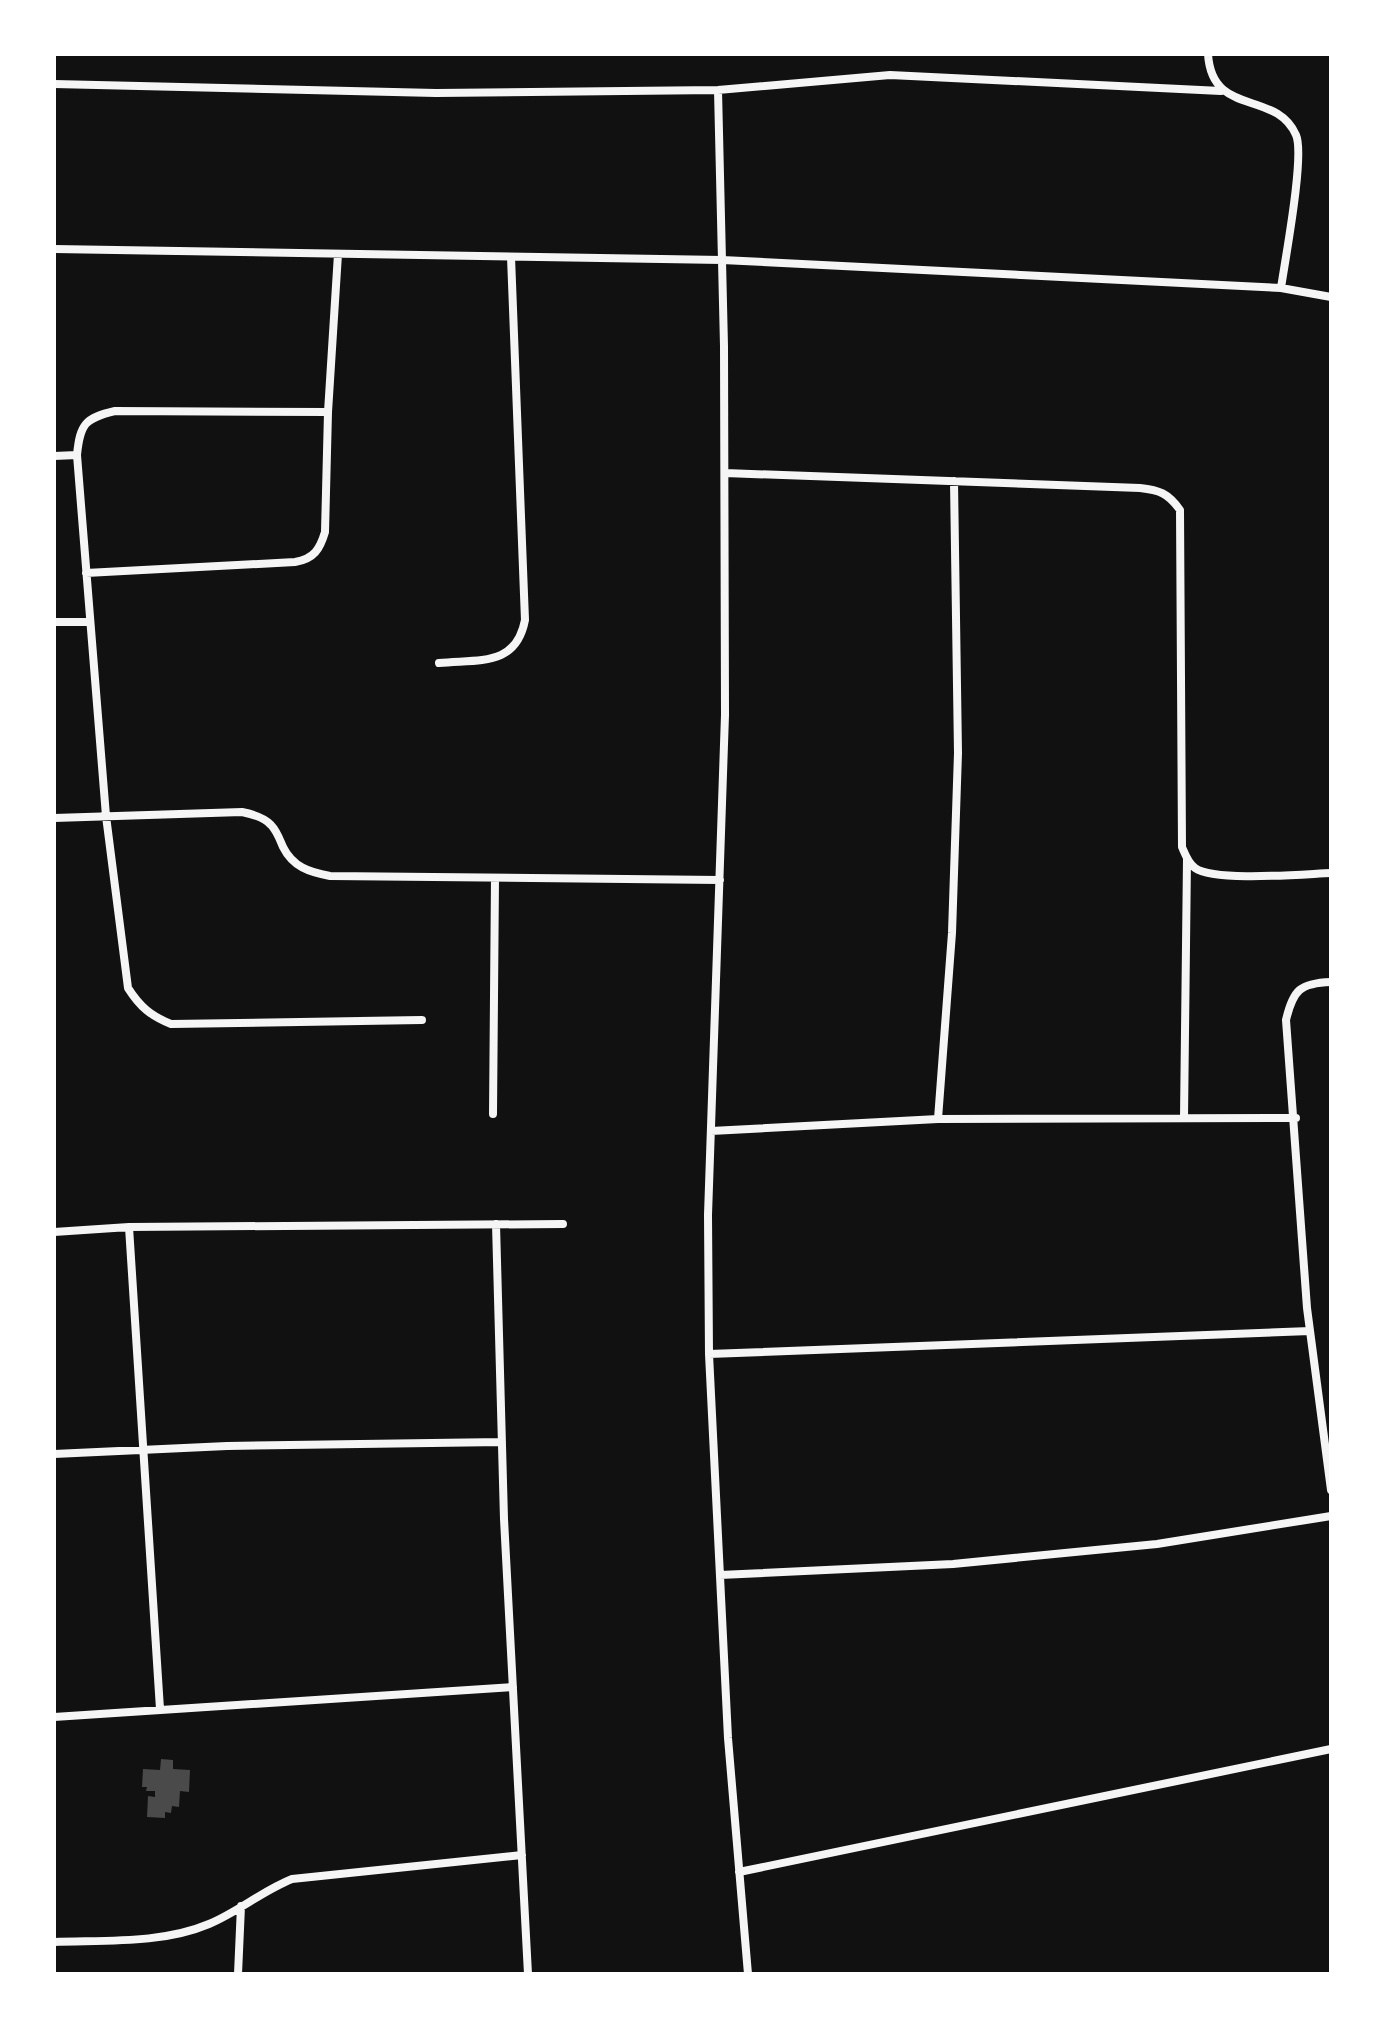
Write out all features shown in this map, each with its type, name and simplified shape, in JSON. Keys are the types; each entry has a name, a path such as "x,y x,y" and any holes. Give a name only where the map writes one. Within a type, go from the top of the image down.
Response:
{"street":[{"path":"1208,54 1211,70 1221,91"},
{"path":"54,84 436,93 718,90 890,75 1221,91 1274,110 1287,120 1297,138 1298,161 1281,288"},
{"path":"718,90 725,473 725,715 711,1131 709,1354 728,1738 748,1974"},
{"path":"54,249 722,260 1281,288 1331,297"},
{"path":"86,573 295,562 312,557 319,550 325,532 328,412 338,254"},
{"path":"439,663 498,657 510,652 519,643 525,620 511,257"},
{"path":"328,412 115,411 96,416 84,424 77,455 86,573 106,816 128,988 152,1017 171,1024 422,1020"},
{"path":"54,456 77,455"},
{"path":"725,473 1161,490 1180,510 1182,847 1187,859 1195,868 1220,875 1331,873"},
{"path":"938,1119 952,933 958,753 954,481"},
{"path":"54,622 90,622"},
{"path":"54,818 242,812 258,816 270,824 289,858 311,873 330,876 720,880"},
{"path":"1184,1118 1187,859"},
{"path":"493,1114 495,878"},
{"path":"1331,982 1305,985 1294,994 1286,1020 1296,1118 1310,1331 1331,1490"},
{"path":"711,1131 938,1119 1296,1118"},
{"path":"496,1224 502,1442 528,1974"},
{"path":"54,1232 129,1227 563,1224"},
{"path":"129,1227 160,1709"},
{"path":"709,1354 1310,1331"},
{"path":"54,1454 227,1446 502,1442"},
{"path":"720,1575 953,1564 1157,1544 1331,1516"},
{"path":"54,1717 513,1687"},
{"path":"739,1872 1331,1749"},
{"path":"54,1942 146,1938 185,1932 210,1924 292,1879 522,1855"},
{"path":"238,1974 241,1906"}],"building":[{"path":"161,1759 173,1760 173,1769 190,1770 189,1792 180,1791 179,1807 172,1806 171,1813 165,1812 165,1818 147,1817 148,1796 155,1797 155,1791 146,1791 147,1787 142,1787 143,1769 160,1770"}]}
